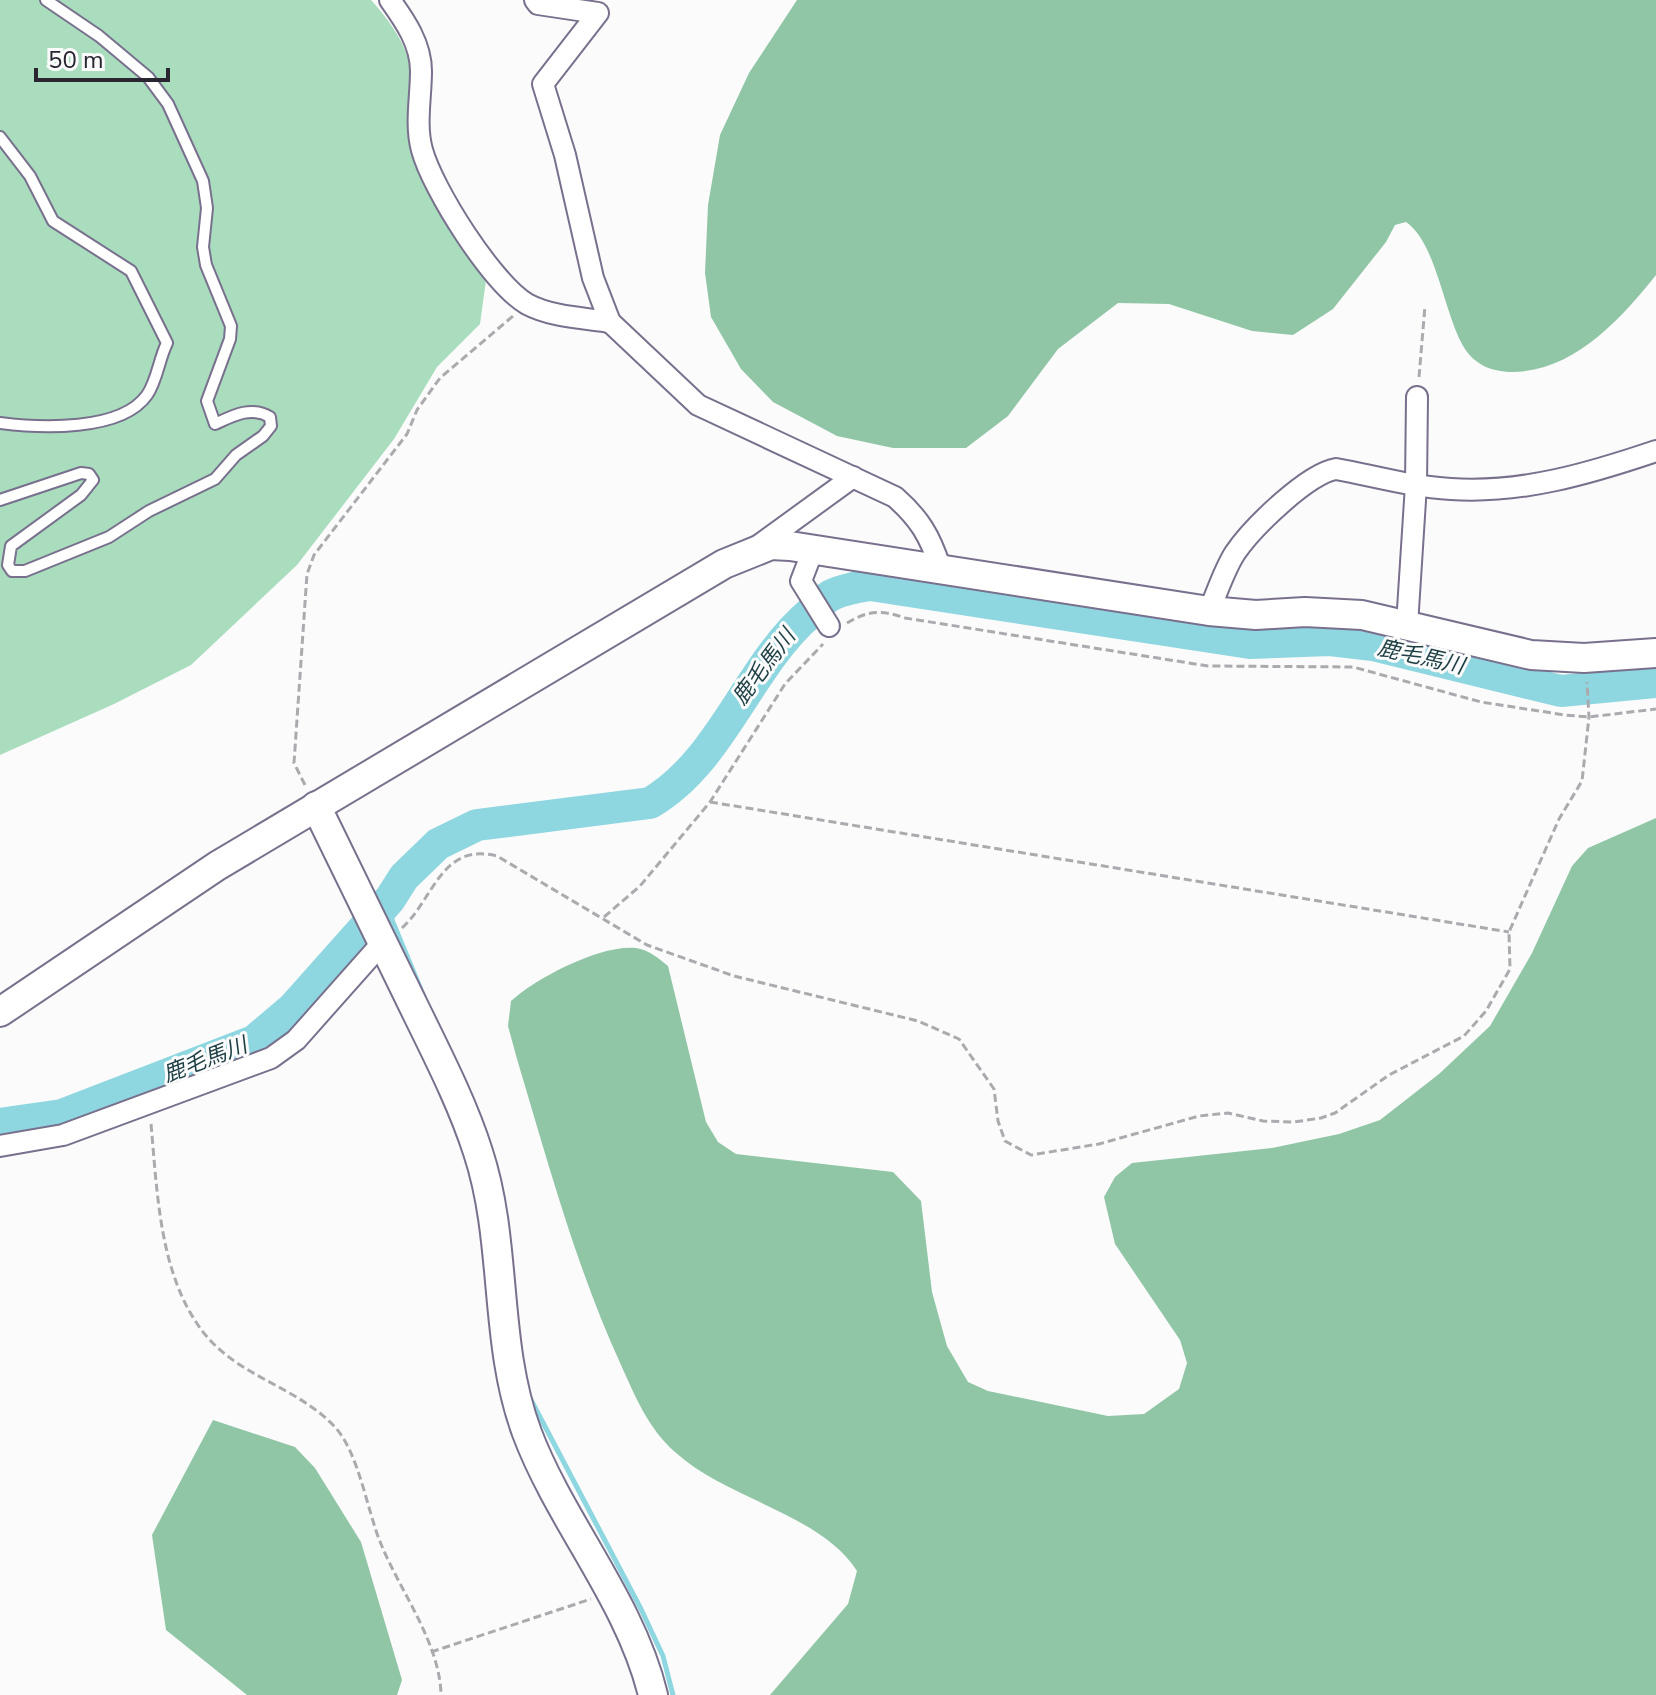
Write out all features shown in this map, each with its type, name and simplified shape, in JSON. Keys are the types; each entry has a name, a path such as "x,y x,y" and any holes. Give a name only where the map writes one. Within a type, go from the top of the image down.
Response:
{"street":[{"path":"390,0 412,34 421,68 422,150 437,185 492,274 526,303 543,311 610,322"},
{"path":"535,0 538,4 598,13 543,84 565,155 593,278 610,322 698,405 895,497 917,516 929,536 940,567"},
{"path":"1407,625 1416,485 1417,397"},
{"path":"1209,611 1235,554 1258,527 1322,471 1336,469 1453,490 1514,487 1570,478 1656,451"},
{"path":"0,1012 217,866 748,552 853,477"},
{"path":"748,552 771,545 813,550 940,567 1209,611 1256,615 1305,612 1362,615 1531,655 1559,658 1656,653"},
{"path":"813,550 803,573 805,593 832,629"},
{"path":"316,806 363,901 386,937 479,1153 495,1234 508,1363 528,1436 610,1593 647,1672 653,1695"},
{"path":"0,1146 63,1135 271,1058 296,1040 386,937"}],"lane":[{"path":"0,500 81,473 89,474 93,480 81,495 11,546 8,565 12,571 25,571 109,537 149,511 215,479 236,455 263,436 271,426 270,417 260,411 240,413 215,424 207,401 230,339 231,326 206,265 203,247 207,208 203,181 168,104 136,67 46,0"},
{"path":"0,137 30,176 53,221 131,271 167,343 146,396 120,415 104,420 36,428 0,423"}],"path":[{"path":"316,806 294,763 307,574 314,555 407,434 417,410 440,378 503,327 526,303"},
{"path":"1417,397 1425,306"},
{"path":"604,917 640,886 710,802 785,684 832,629 865,614 884,611 905,618 1208,666 1353,667 1481,702 1589,717 1656,709"},
{"path":"386,937 411,920 436,880 458,858 477,851 497,856 647,945 734,976 918,1021 959,1039 994,1089 998,1121 1005,1141 1031,1155 1099,1144 1199,1116 1228,1113 1263,1121 1294,1122 1321,1118 1335,1113 1389,1075 1464,1036 1486,1011 1510,969 1509,932 1559,819 1582,781 1589,717 1586,681"},
{"path":"710,802 1509,932"},
{"path":"149,1103 171,1273 181,1298 197,1325 226,1359 318,1412 337,1429 350,1454 381,1544 431,1652 441,1695"},
{"path":"431,1652 610,1593"}],"green space":[{"path":"0,0 371,0 395,31 408,58 411,148 420,175 445,222 486,280 480,324 437,367 394,439 297,565 191,665 114,704 0,755"},
{"path":"797,0 1656,0 1656,275 1611,325 1576,353 1535,369 1499,371 1480,364 1465,349 1433,263 1417,232 1406,222 1395,225 1386,242 1333,309 1293,335 1252,331 1169,304 1118,303 1058,349 1008,416 966,448 893,448 837,436 773,402 741,369 711,317 705,273 708,205 720,135 749,73"},
{"path":"1656,818 1656,1695 770,1695 848,1604 857,1571 841,1551 821,1535 696,1468 675,1452 650,1423 605,1328 564,1214 508,1026 511,1001 552,973 605,951 636,948 653,955 668,966 706,1122 718,1142 736,1154 893,1172 921,1201 932,1292 947,1346 968,1382 988,1391 1108,1416 1144,1414 1179,1389 1187,1363 1180,1340 1115,1244 1104,1197 1115,1177 1132,1163 1272,1148 1339,1134 1380,1120 1439,1074 1490,1026 1532,953 1572,866 1588,848"},
{"path":"213,1420 295,1447 315,1468 361,1542 402,1680 397,1695 247,1695 166,1630 152,1535"}],"waterway":[{"name":"鹿毛馬川","path":"0,1124 62,1115 254,1041 293,1008 390,899 404,877 438,844 477,825 650,803 675,785 697,763 788,635 828,597 847,589 870,585 1250,643 1330,640 1373,645 1561,691 1656,682"},
{"path":"390,899 392,920 424,997"},
{"path":"530,1398 641,1609 663,1656 673,1695"}]}
